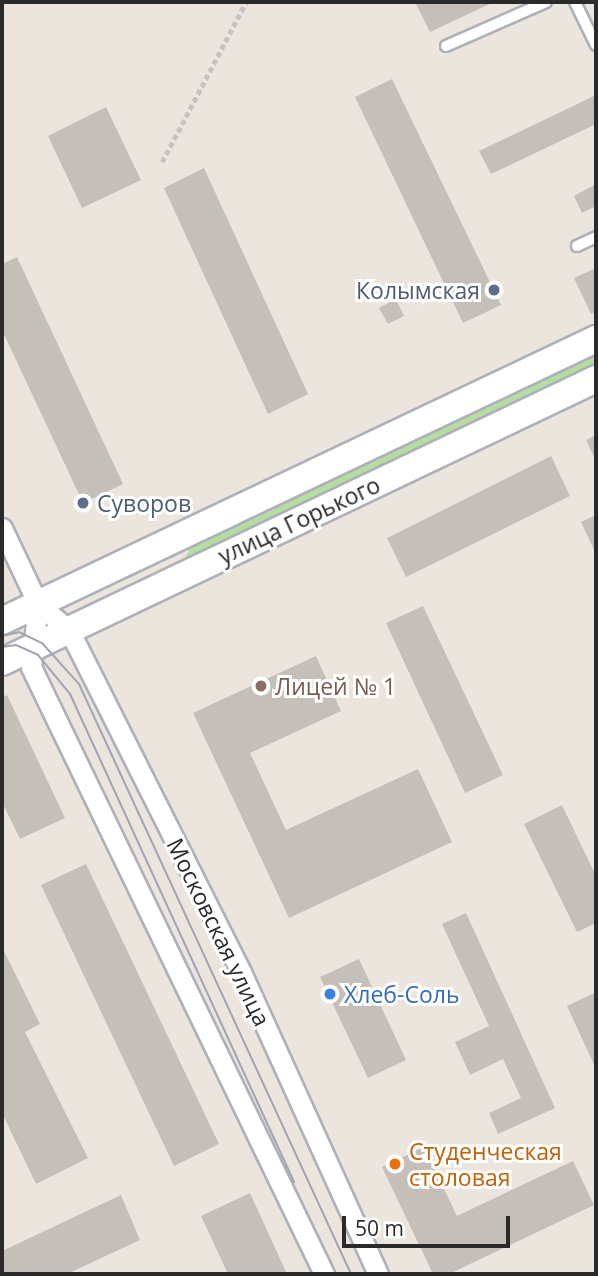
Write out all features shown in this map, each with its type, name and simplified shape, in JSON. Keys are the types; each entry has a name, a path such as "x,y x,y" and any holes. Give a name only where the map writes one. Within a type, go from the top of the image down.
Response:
{"main road":[{"name":"улица Горького","path":"2,621 596,339"},
{"name":"улица Горького","path":"2,662 596,379"}],"street":[{"name":"Московская улица","path":"2,528 38,604 69,629 241,972 377,1274"},
{"path":"38,604 28,650 31,667 324,1274"}],"lane":[{"path":"446,46 546,2"},
{"path":"575,2 596,45"},
{"path":"577,246 596,237"}],"path":[{"path":"162,162 246,2"}],"green space":[{"path":"596,353 596,367 181,566 192,544"}],"building":[{"path":"415,2 494,2 430,32"},
{"path":"392,79 501,305 463,323 355,97"},
{"path":"594,96 596,124 491,174 479,151"},
{"path":"106,107 141,180 82,208 48,136"},
{"path":"204,168 308,394 268,414 164,188"},
{"path":"596,184 596,206 582,213 574,196"},
{"path":"17,257 123,484 83,503 2,330 2,264"},
{"path":"596,268 596,312 591,314 574,278"},
{"path":"396,299 404,316 388,324 379,308"},
{"path":"596,435 596,461 586,440"},
{"path":"551,456 570,496 406,577 387,538"},
{"path":"596,515 596,554 581,522"},
{"path":"423,606 503,775 465,793 386,623"},
{"path":"316,656 341,711 250,753 286,830 418,769 452,842 289,918 193,713"},
{"path":"7,695 65,818 20,839 2,802 2,698"},
{"path":"562,805 596,876 596,923 577,932 524,824"},
{"path":"86,864 219,1144 174,1166 41,885"},
{"path":"466,913 555,1108 498,1134 489,1113 521,1098 503,1059 470,1075 455,1042 489,1026 442,924"},
{"path":"2,947 40,1024 25,1032 88,1158 36,1184 2,1113"},
{"path":"359,959 406,1060 368,1078 320,977"},
{"path":"596,992 596,1069 567,1006"},
{"path":"424,1147 457,1216 573,1161 594,1205 449,1274 433,1274 382,1167"},
{"path":"250,1193 287,1274 228,1274 201,1216"},
{"path":"121,1195 140,1240 67,1274 2,1274 2,1251"}],"tram line":[{"path":"2,636 19,632 42,643 79,684 351,1274"},
{"path":"2,647 16,645 38,655 70,694 294,1182"}],"place":[{"name":"Колымская","path":"494,290"},
{"name":"Суворов","path":"83,503"},
{"name":"Лицей № 1","path":"261,686"},
{"name":"Хлеб-Соль","path":"330,994"},
{"name":"Студенческая столовая","path":"395,1164"}]}
